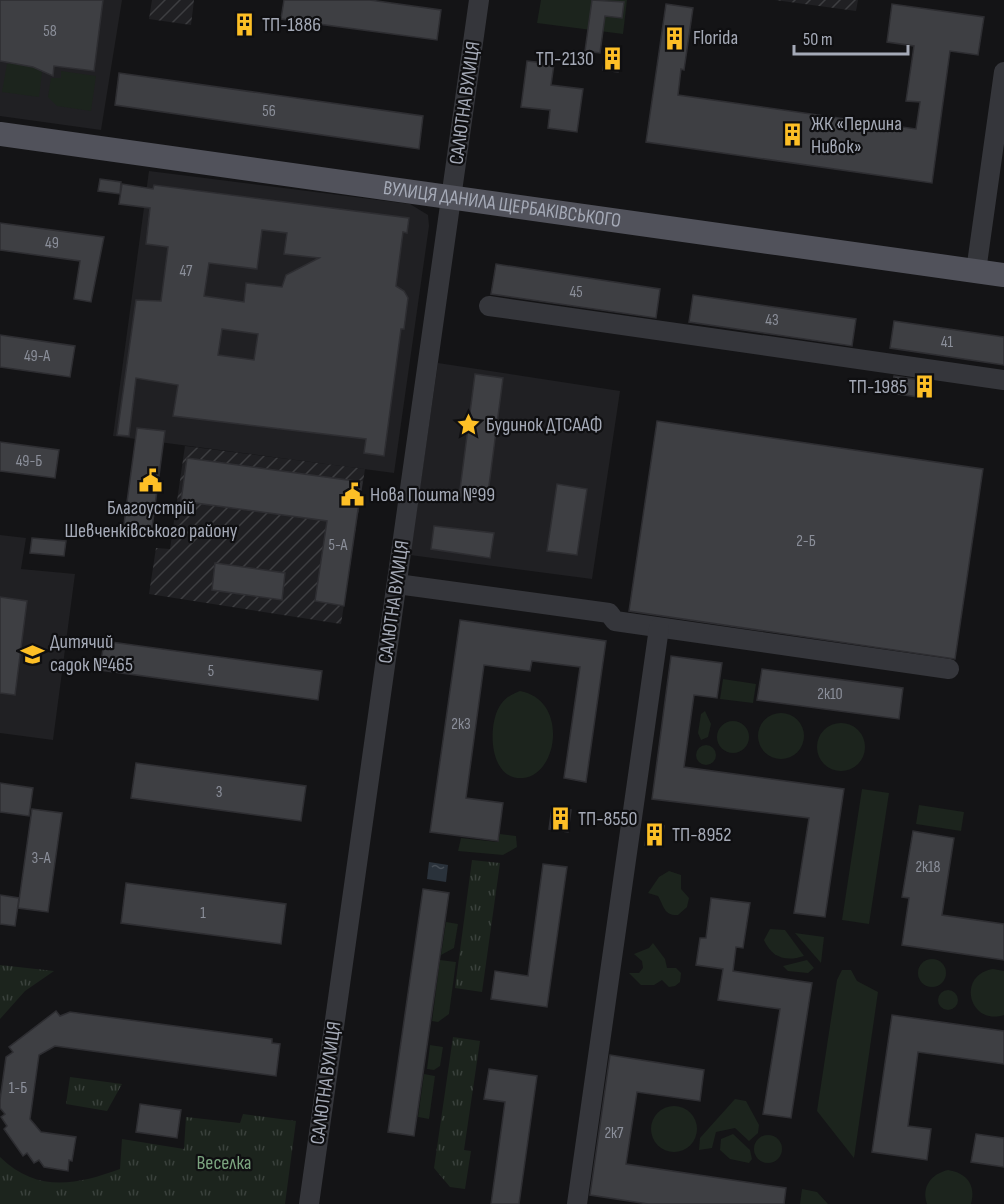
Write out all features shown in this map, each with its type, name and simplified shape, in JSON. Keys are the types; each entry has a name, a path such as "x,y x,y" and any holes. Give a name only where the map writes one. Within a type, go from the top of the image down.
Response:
{"main road":[{"name":"ВУЛИЦЯ ДАНИЛА ЩЕРБАКІВСЬКОГО","path":"0,134 1004,275"}],"street":[{"name":"САЛЮТНА ВУЛИЦЯ","path":"309,1204 479,0"},
{"path":"976,271 1004,72"},
{"path":"489,306 1004,380"},
{"path":"397,584 609,613 615,621 659,628 949,669"},
{"path":"577,1204 659,628"}],"shaded area":[{"path":"0,0 122,0 101,130 0,116"},
{"path":"152,0 194,0 191,25 149,19"},
{"path":"775,0 858,0 856,11"},
{"path":"149,171 410,204 428,215 429,226 394,473 113,436"},
{"path":"438,363 620,391 592,579 410,555"},
{"path":"185,446 365,469 341,624 149,594 156,548 170,549"},
{"name":"Дитячий садок №465","path":"0,535 26,538 21,569 75,574 53,740 0,733"}],"green space":[{"path":"541,0 627,0 623,34 537,23"},
{"path":"7,64 33,67 42,72 39,97 2,92"},
{"path":"61,71 96,76 91,111 57,106 48,97 51,78 61,78"},
{"path":"723,679 756,684 753,703 720,699"},
{"path":"520,691 536,697 546,708 552,722 553,737 550,752 544,764 535,774 523,778 511,776 503,770 497,761 493,737 496,713 501,704"},
{"path":"705,711 711,724 708,737 701,740 698,733 701,714"},
{"path":"781,713 797,720 804,736 797,752 781,759 765,752 758,736 765,720"},
{"path":"733,721 744,726 749,737 744,748 733,753 722,748 717,737 722,726"},
{"path":"836,723 846,723 858,730 865,742 865,752 858,764 846,771 836,771 821,760 817,752 817,742 828,727"},
{"path":"706,745 713,748 716,755 713,762 706,765 699,762 696,755 699,748"},
{"path":"862,789 889,793 869,924 842,920"},
{"path":"919,805 964,812 961,831 916,824"},
{"path":"500,834 516,836 517,847 503,855 458,851 461,838 498,842"},
{"path":"472,860 500,863 482,992 455,988"},
{"path":"669,871 681,875 681,889 689,898 687,907 678,915 667,912 658,896 648,893 659,877"},
{"path":"446,922 458,924 454,948 441,955"},
{"path":"770,929 785,930 804,956 791,959 775,955 764,940"},
{"path":"795,933 824,937 821,963"},
{"path":"653,943 665,959 667,968 676,968 681,973 680,982 675,986 669,987 662,980 654,985 641,985 629,973 639,973 643,968 642,961 634,954 649,948"},
{"path":"932,959 942,963 946,973 942,983 932,987 922,983 918,973 922,963"},
{"path":"440,960 456,962 449,1014 438,1022 432,1021"},
{"path":"807,960 814,968 808,973 788,971 783,966"},
{"path":"0,965 54,971 25,991 0,1019"},
{"path":"993,969 1004,971 1004,1015 992,1016 982,1013 975,1007 972,998 971,989 974,980 981,973"},
{"path":"842,970 851,970 857,981 878,992 854,1158 817,1111 837,980"},
{"path":"944,990 952,990 958,996 958,1004 952,1010 944,1010 938,1004 938,996"},
{"path":"453,1037 480,1041 464,1150 471,1151 465,1189 450,1187 434,1168"},
{"path":"430,1045 443,1047 440,1066 434,1070 427,1069"},
{"path":"424,1074 435,1076 429,1119 418,1117"},
{"path":"70,1077 122,1084 107,1111 66,1104"},
{"path":"735,1099 746,1101 759,1125 758,1133 749,1141 735,1128 716,1132 712,1148 699,1150 700,1138"},
{"path":"674,1106 690,1113 697,1129 690,1145 674,1152 658,1145 651,1129 658,1113"},
{"name":"Веселка","path":"243,1114 296,1121 285,1204 0,1204 0,1157 14,1169 28,1176 43,1181 72,1182 120,1169 122,1139 184,1149 186,1117 240,1123"},
{"path":"733,1134 750,1150 752,1159 749,1163 730,1159 720,1150 721,1139"},
{"path":"768,1135 778,1139 782,1149 778,1159 768,1163 758,1159 754,1149 758,1139"},
{"path":"948,1170 960,1174 968,1181 972,1191 971,1204 927,1204 925,1192 929,1182"},
{"path":"802,1189 817,1192 828,1204 800,1204"}],"water":[{"path":"429,862 448,865 446,882 427,879"}],"building":[{"path":"0,0 103,0 94,71 54,66 53,76 33,67 0,61"},
{"path":"284,0 370,0 441,10 437,40 281,19"},
{"path":"592,0 624,2 622,18 605,16 600,53 585,51"},
{"name":"ЖК «Перлина Нивок»","path":"666,4 693,8 678,95 916,129 920,102 906,101 914,46 887,42 892,4 984,17 978,55 950,51 932,183 646,142"},
{"name":"ТП-2130","path":"606,46 620,48 618,72 603,70"},
{"path":"527,61 554,64 551,85 583,89 577,132 548,128 550,110 521,107"},
{"path":"119,73 423,116 419,149 115,105"},
{"path":"100,179 121,182 120,194 98,191"},
{"path":"122,184 153,189 154,185 409,218 407,233 403,232 396,286 404,291 408,298 404,329 401,329 384,456 364,453 366,439 173,416 178,385 136,378 129,436 117,435 136,300 161,301 168,247 146,244 150,208 119,204","holes":["262,230 287,233 284,254 319,258 286,275 282,287 246,283 244,302 204,296 209,263 257,269","222,329 258,334 254,360 218,355"]},
{"path":"0,223 104,237 91,302 74,299 80,261 0,250"},
{"path":"496,264 660,289 656,318 491,294"},
{"path":"693,295 856,319 852,346 689,322"},
{"path":"894,321 1004,337 1004,365 890,348"},
{"path":"0,335 75,346 70,377 0,367"},
{"path":"475,374 503,378 487,501 459,497"},
{"path":"894,376 933,382 931,399 891,393"},
{"path":"657,421 983,469 955,659 629,611"},
{"path":"137,428 165,431 152,528 124,524"},
{"path":"0,442 59,450 55,478 0,471"},
{"path":"187,458 362,482 344,606 315,601 327,521 181,501"},
{"path":"557,484 587,489 577,555 547,551"},
{"path":"434,526 494,533 490,558 431,549"},
{"path":"32,538 66,541 64,556 30,553"},
{"path":"215,563 285,573 282,600 212,590"},
{"path":"0,597 27,601 15,695 0,693"},
{"path":"460,620 606,641 586,782 564,778 580,667 532,661 530,671 484,665 466,798 503,803 498,841 430,832"},
{"path":"104,641 322,671 318,700 100,670"},
{"path":"671,656 722,663 717,698 694,695 684,767 844,789 825,917 794,913 809,818 652,799"},
{"path":"762,669 903,688 899,719 757,700"},
{"path":"136,763 306,786 301,821 131,798"},
{"path":"0,783 33,788 29,816 0,812"},
{"name":"ТП-8550","path":"552,807 571,810 568,832 549,829"},
{"path":"32,809 62,813 48,912 18,908"},
{"name":"ТП-8952","path":"648,824 664,826 661,847 645,845"},
{"path":"913,831 954,838 942,915 1004,924 1004,960 902,945 909,898 902,897"},
{"path":"543,864 567,867 547,1007 491,999 495,971 528,976"},
{"path":"126,883 286,904 281,944 121,923"},
{"path":"423,889 449,893 414,1136 388,1132"},
{"path":"0,895 19,898 15,926 0,924"},
{"path":"711,898 750,903 743,948 736,947 733,971 812,983 791,1118 763,1114 780,1009 718,1000 723,969 696,965 700,938 706,938"},
{"path":"56,1011 60,1016 70,1012 272,1039 272,1043 280,1044 276,1076 55,1046 39,1055 30,1119 41,1132 76,1137 68,1171 44,1167 39,1160 34,1163 27,1153 23,1156 4,1129 7,1126 1,1117 5,1114 0,1108 0,1100 6,1057 13,1052 9,1047"},
{"path":"892,1015 1004,1031 1004,1064 918,1052 908,1126 931,1129 927,1160 872,1152"},
{"path":"610,1055 704,1070 700,1101 637,1092 626,1164 786,1188 784,1204 648,1204 590,1195"},
{"path":"489,1069 537,1076 519,1204 491,1204 505,1102 484,1099"},
{"path":"140,1104 181,1110 177,1138 136,1132"},
{"path":"976,1134 1004,1138 1004,1167 971,1162"}],"place":[{"name":"ТП-1886","path":"244,25"},
{"name":"Florida","path":"675,38"},
{"name":"ТП-2130","path":"612,59"},
{"name":"ЖК «Перлина Нивок»","path":"793,135"},
{"name":"ТП-1985","path":"925,387"},
{"name":"Будинок ДТСААФ","path":"468,425"},
{"name":"Благоустрій Шевченківського району","path":"151,481"},
{"name":"Нова Пошта №99","path":"352,495"},
{"name":"Дитячий садок №465","path":"32,654"},
{"name":"ТП-8550","path":"560,819"},
{"name":"ТП-8952","path":"654,835"}]}
